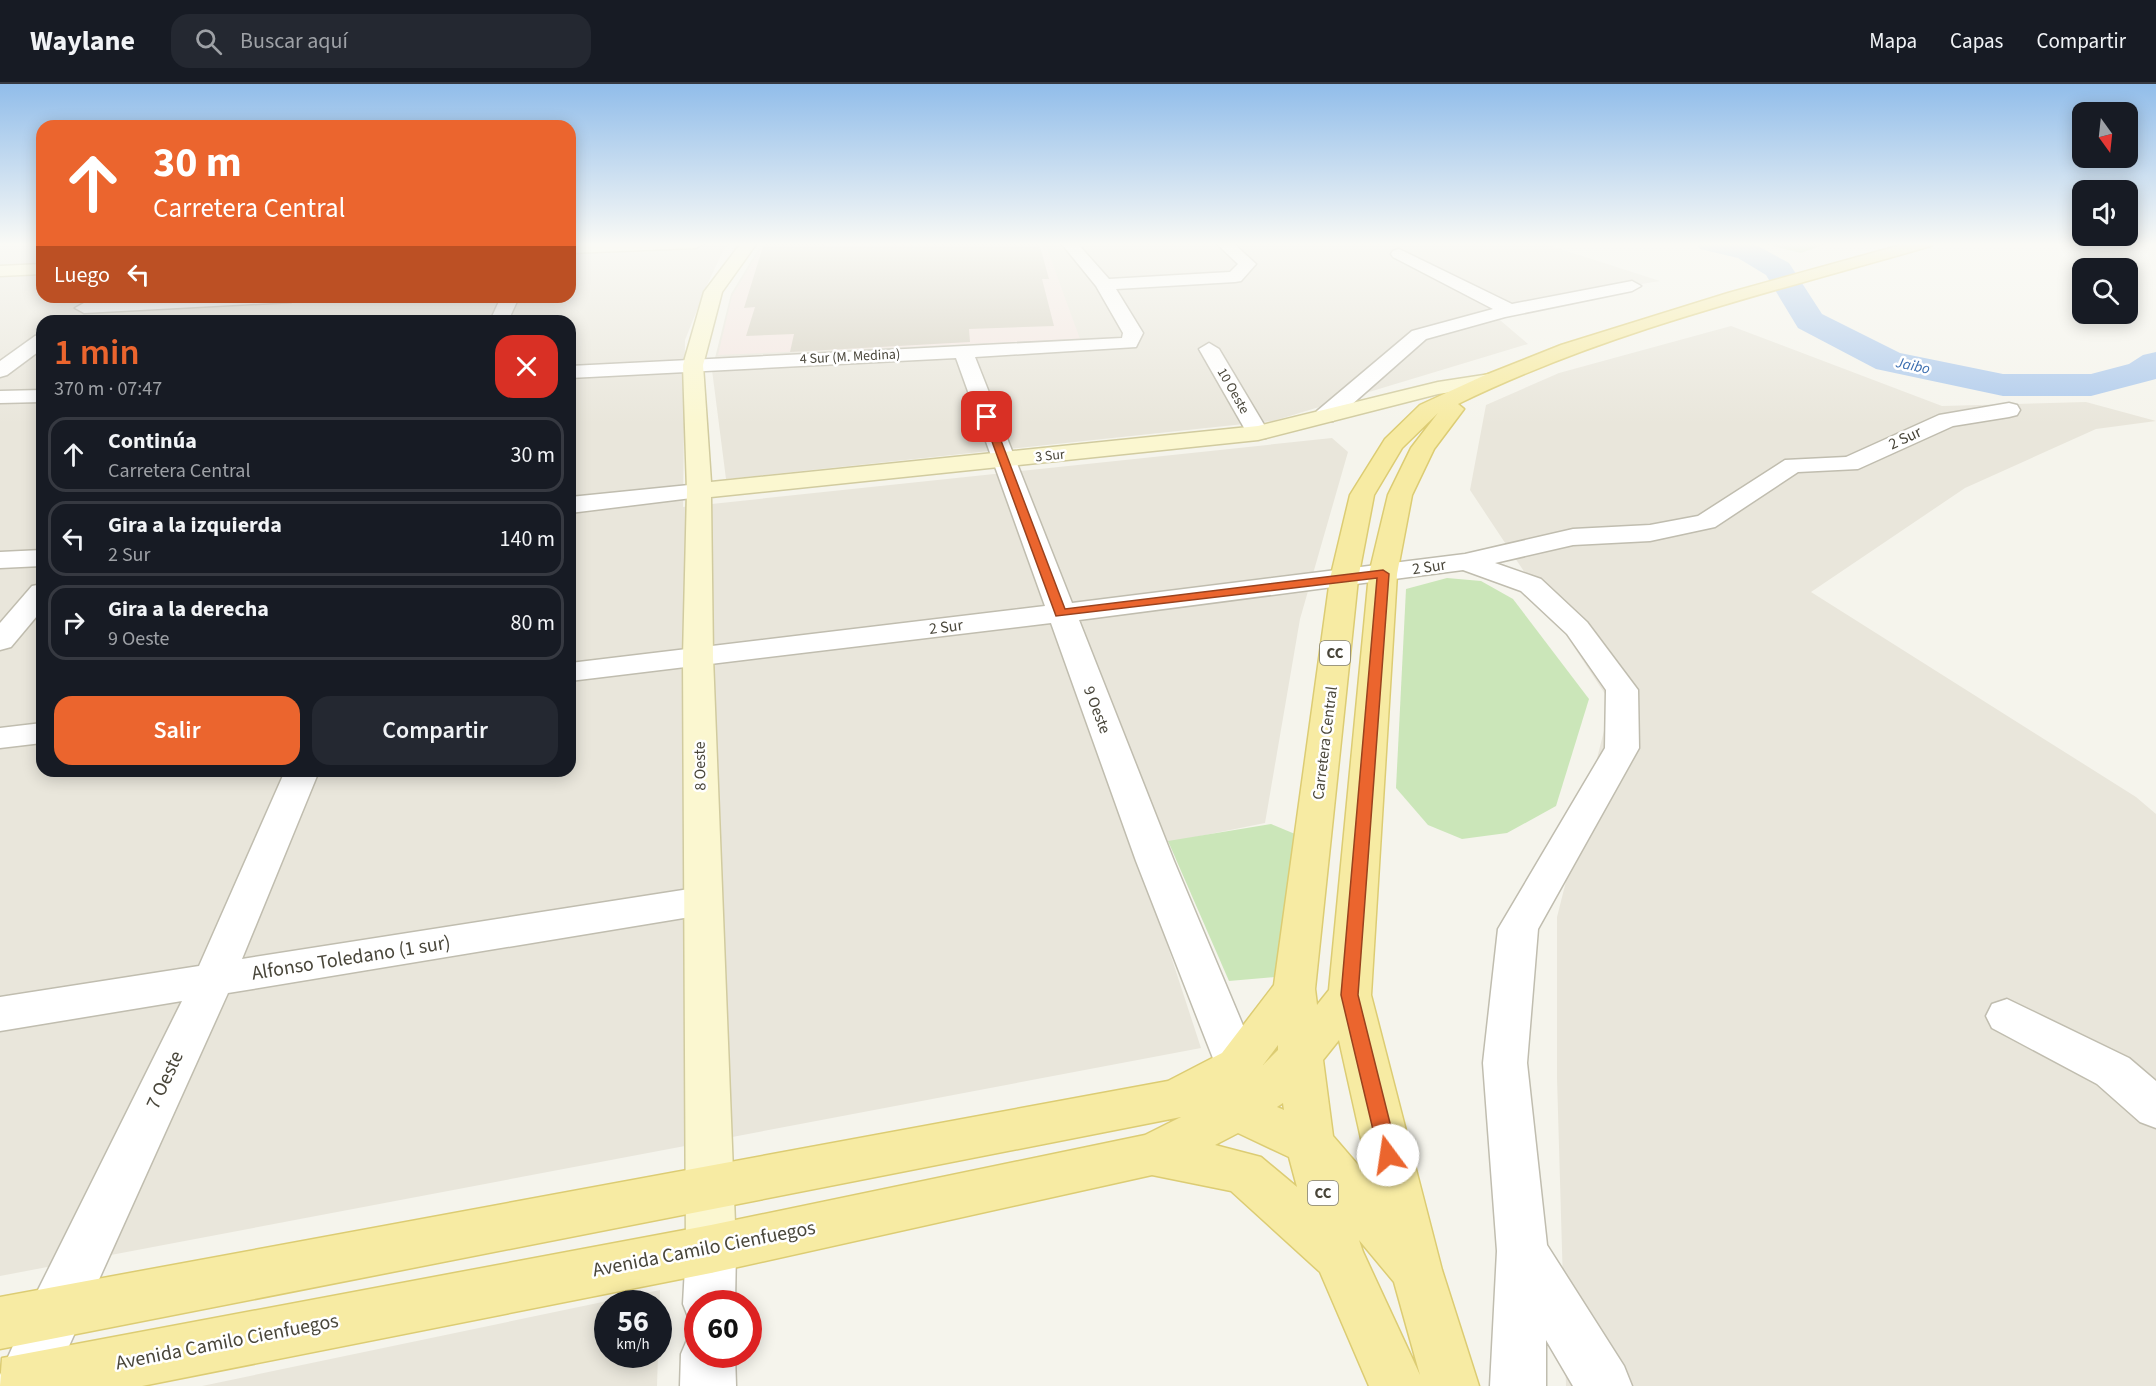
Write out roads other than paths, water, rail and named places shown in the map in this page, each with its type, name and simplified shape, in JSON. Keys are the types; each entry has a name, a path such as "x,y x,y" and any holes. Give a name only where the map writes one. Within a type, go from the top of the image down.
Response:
{"main road":[{"name":"8 Oeste","path":"710,304 693,365 699,491 698,657 711,1249"},
{"name":"Carretera Central","path":"1294,989 1344,579 1362,495 1393,444 1428,410 1490,380 1568,350 1713,304"},
{"name":"Carretera Central","path":"1350,995 1383,574 1400,495 1423,448 1450,412 1490,380"},
{"name":"3 Sur","path":"699,491 1258,433 1438,388 1490,380"},
{"name":"Avenida Camilo Cienfuegos","path":"17,1384 711,1249 1152,1154 1237,1089 1294,989"},
{"name":"CC","path":"1294,989 1310,1144 1338,1255 1397,1386"},
{"name":"Avenida Camilo Cienfuegos","path":"0,1323 710,1190 1176,1099 1273,1085 1301,1056 1350,995"},
{"name":"CC","path":"1350,995 1416,1270 1452,1386"},
{"path":"1237,1089 1310,1144 1416,1270"},
{"path":"1152,1154 1245,1172 1338,1255"}],"street":[{"path":"75,315 90,304"},
{"path":"168,304 293,305"},
{"name":"4 Sur (M. Medina)","path":"576,372 1129,343 1133,333 1116,304"},
{"path":"1497,304 1509,310"},
{"path":"1325,416 1419,335 1509,310 1541,304"},
{"path":"0,371 36,344"},
{"name":"10 Oeste","path":"1209,349 1258,433"},
{"name":"9 Oeste","path":"963,351 1237,1089"},
{"path":"0,356 36,354"},
{"path":"0,398 36,396"},
{"name":"2 Sur","path":"576,671 1383,574 1465,562 1573,537 1650,532 1706,522 1793,465 1850,464 1947,420 2009,410"},
{"name":"3 Sur","path":"576,504 699,491"},
{"path":"0,560 36,558"},
{"path":"1465,562 1530,585 1577,628 1622,690 1622,748 1518,929 1505,1063 1522,1251 1518,1386"},
{"path":"0,640 36,599"},
{"path":"0,738 36,734"},
{"name":"7 Oeste","path":"17,1384 55,1312 213,981 299,777"},
{"name":"Alfonso Toledano (1 sur)","path":"0,1014 702,901"},
{"path":"2007,1016 2113,1071 2156,1108"},
{"name":"8 Oeste","path":"710,1290 711,1249"},
{"path":"1522,1251 1604,1386"},
{"path":"708,1368 708,1386"}],"waterway":[{"name":"Jaibo","path":"1799,304 1810,321 1889,361 2003,385 2091,385 2142,372 2156,363"}]}
